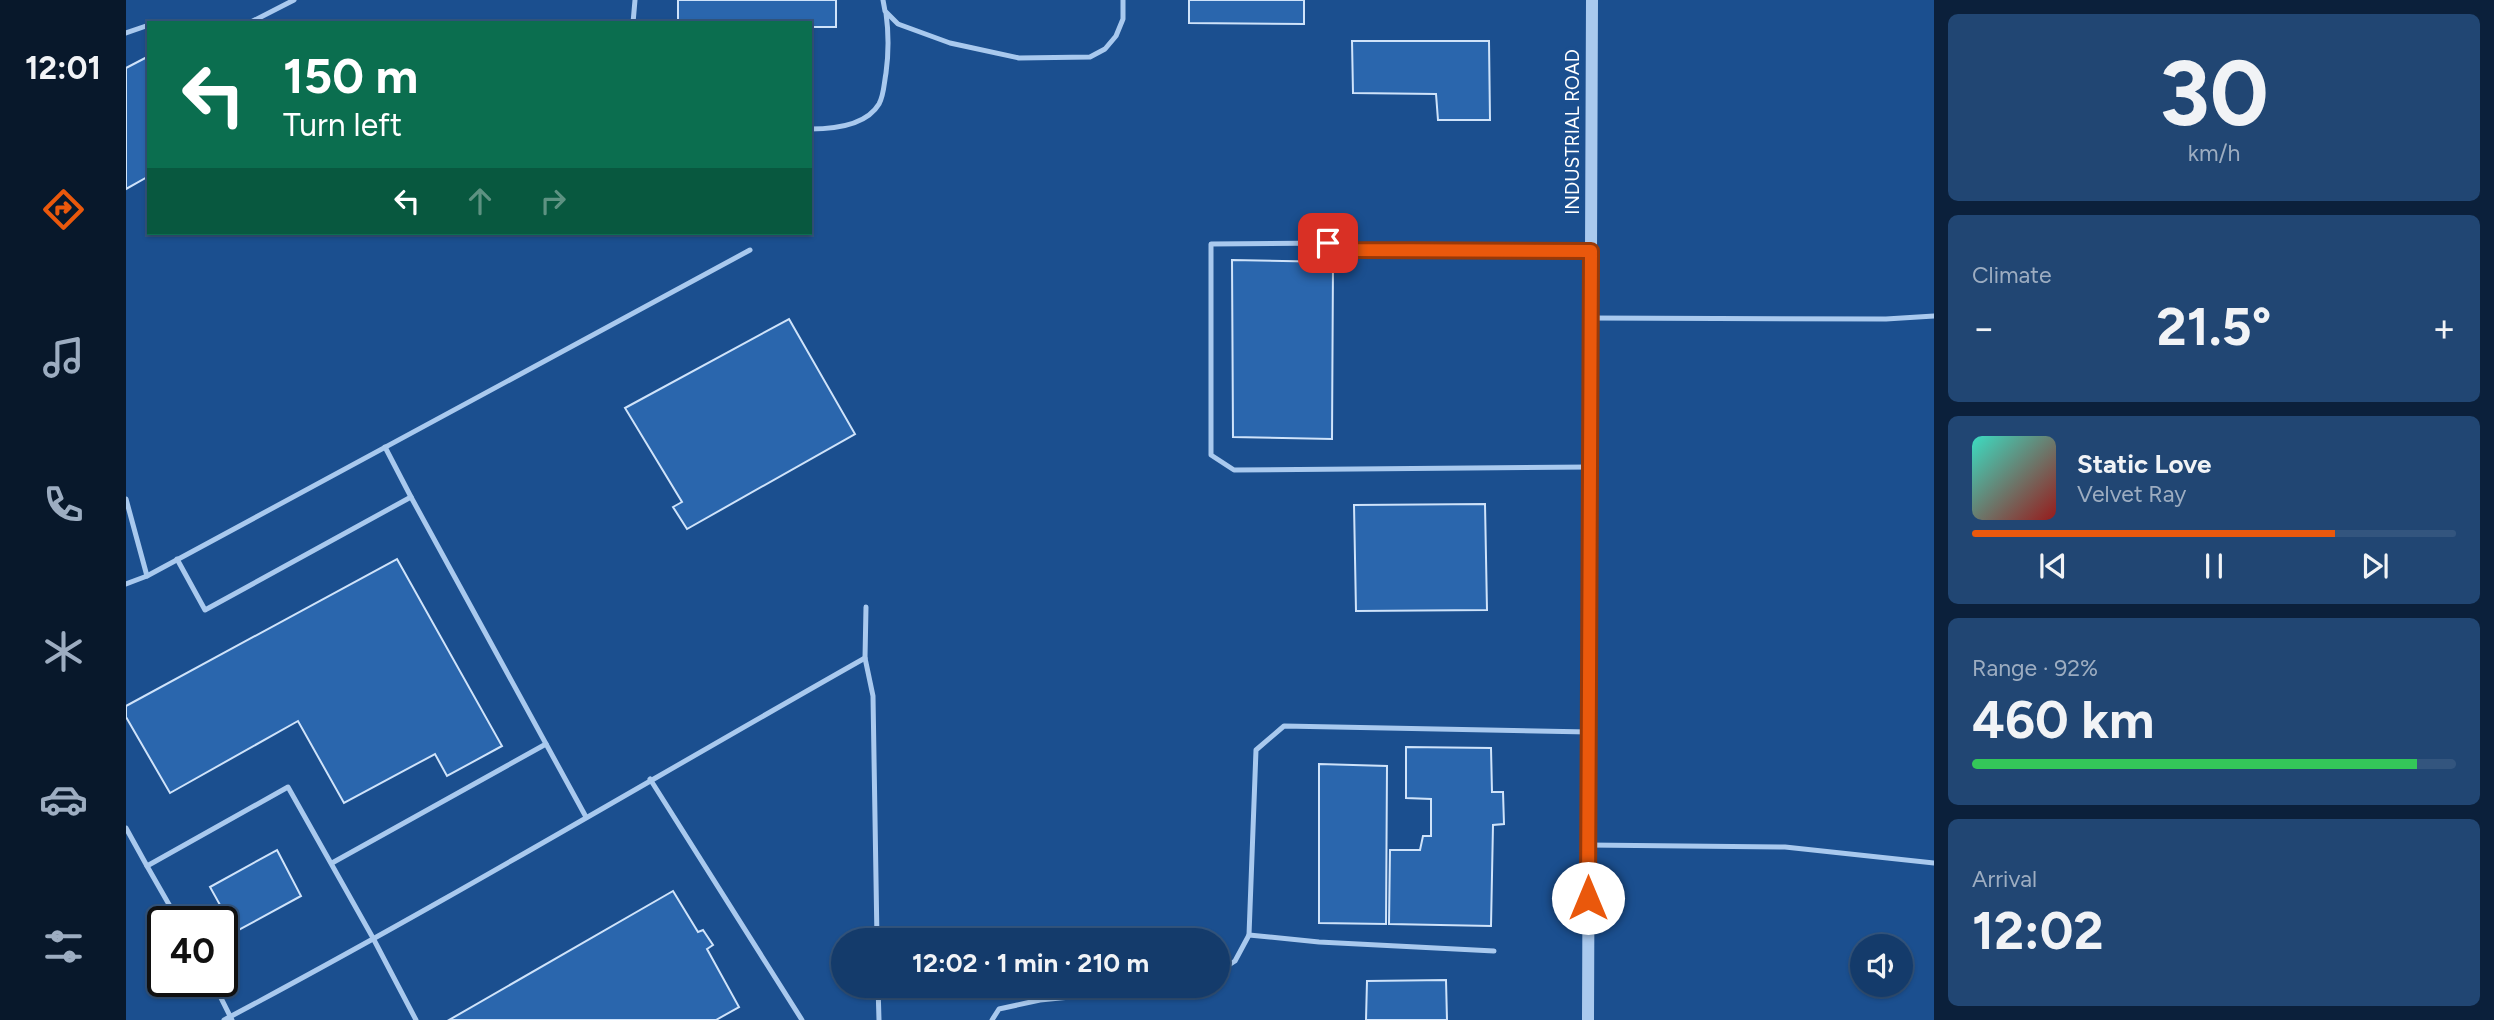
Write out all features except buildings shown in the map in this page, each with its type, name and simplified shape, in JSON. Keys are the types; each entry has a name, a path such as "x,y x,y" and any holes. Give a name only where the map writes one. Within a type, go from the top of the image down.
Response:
{"street":[{"name":"INDUSTRIAL ROAD","path":"1588,1020 1592,0"}],"lane":[{"path":"253,21 294,0"},
{"path":"633,21 635,0"},
{"path":"812,129 827,129 853,123 878,106 890,43 883,0"},
{"path":"885,11 898,24 950,43 1019,58 1090,57 1105,48 1116,36 1123,19 1124,0"},
{"path":"126,33 147,27"},
{"path":"1590,467 1234,470 1211,455 1211,244 1328,243 1355,250 1591,251"},
{"path":"126,584 147,576 750,250"},
{"path":"1590,318 1886,319 1934,316"},
{"path":"384,447 586,817"},
{"path":"177,559 205,610 411,497"},
{"path":"126,499 147,576"},
{"path":"866,607 865,658 873,696 877,928"},
{"path":"224,1020 232,1018 553,838 650,779 865,658"},
{"path":"1230,964 1235,961 1249,935 1256,750 1284,726 1589,732"},
{"path":"332,863 546,744"},
{"path":"650,779 802,1020"},
{"path":"148,866 288,787 416,1020"},
{"path":"126,828 170,906"},
{"path":"1588,845 1786,847 1934,863"},
{"path":"1249,935 1319,942 1494,951"},
{"path":"221,997 232,1018"},
{"path":"878,998 878,1020"},
{"path":"992,1020 999,1009 1060,998"}],"route":[{"path":"1328,243 1355,250 1591,251 1588,898"}]}
